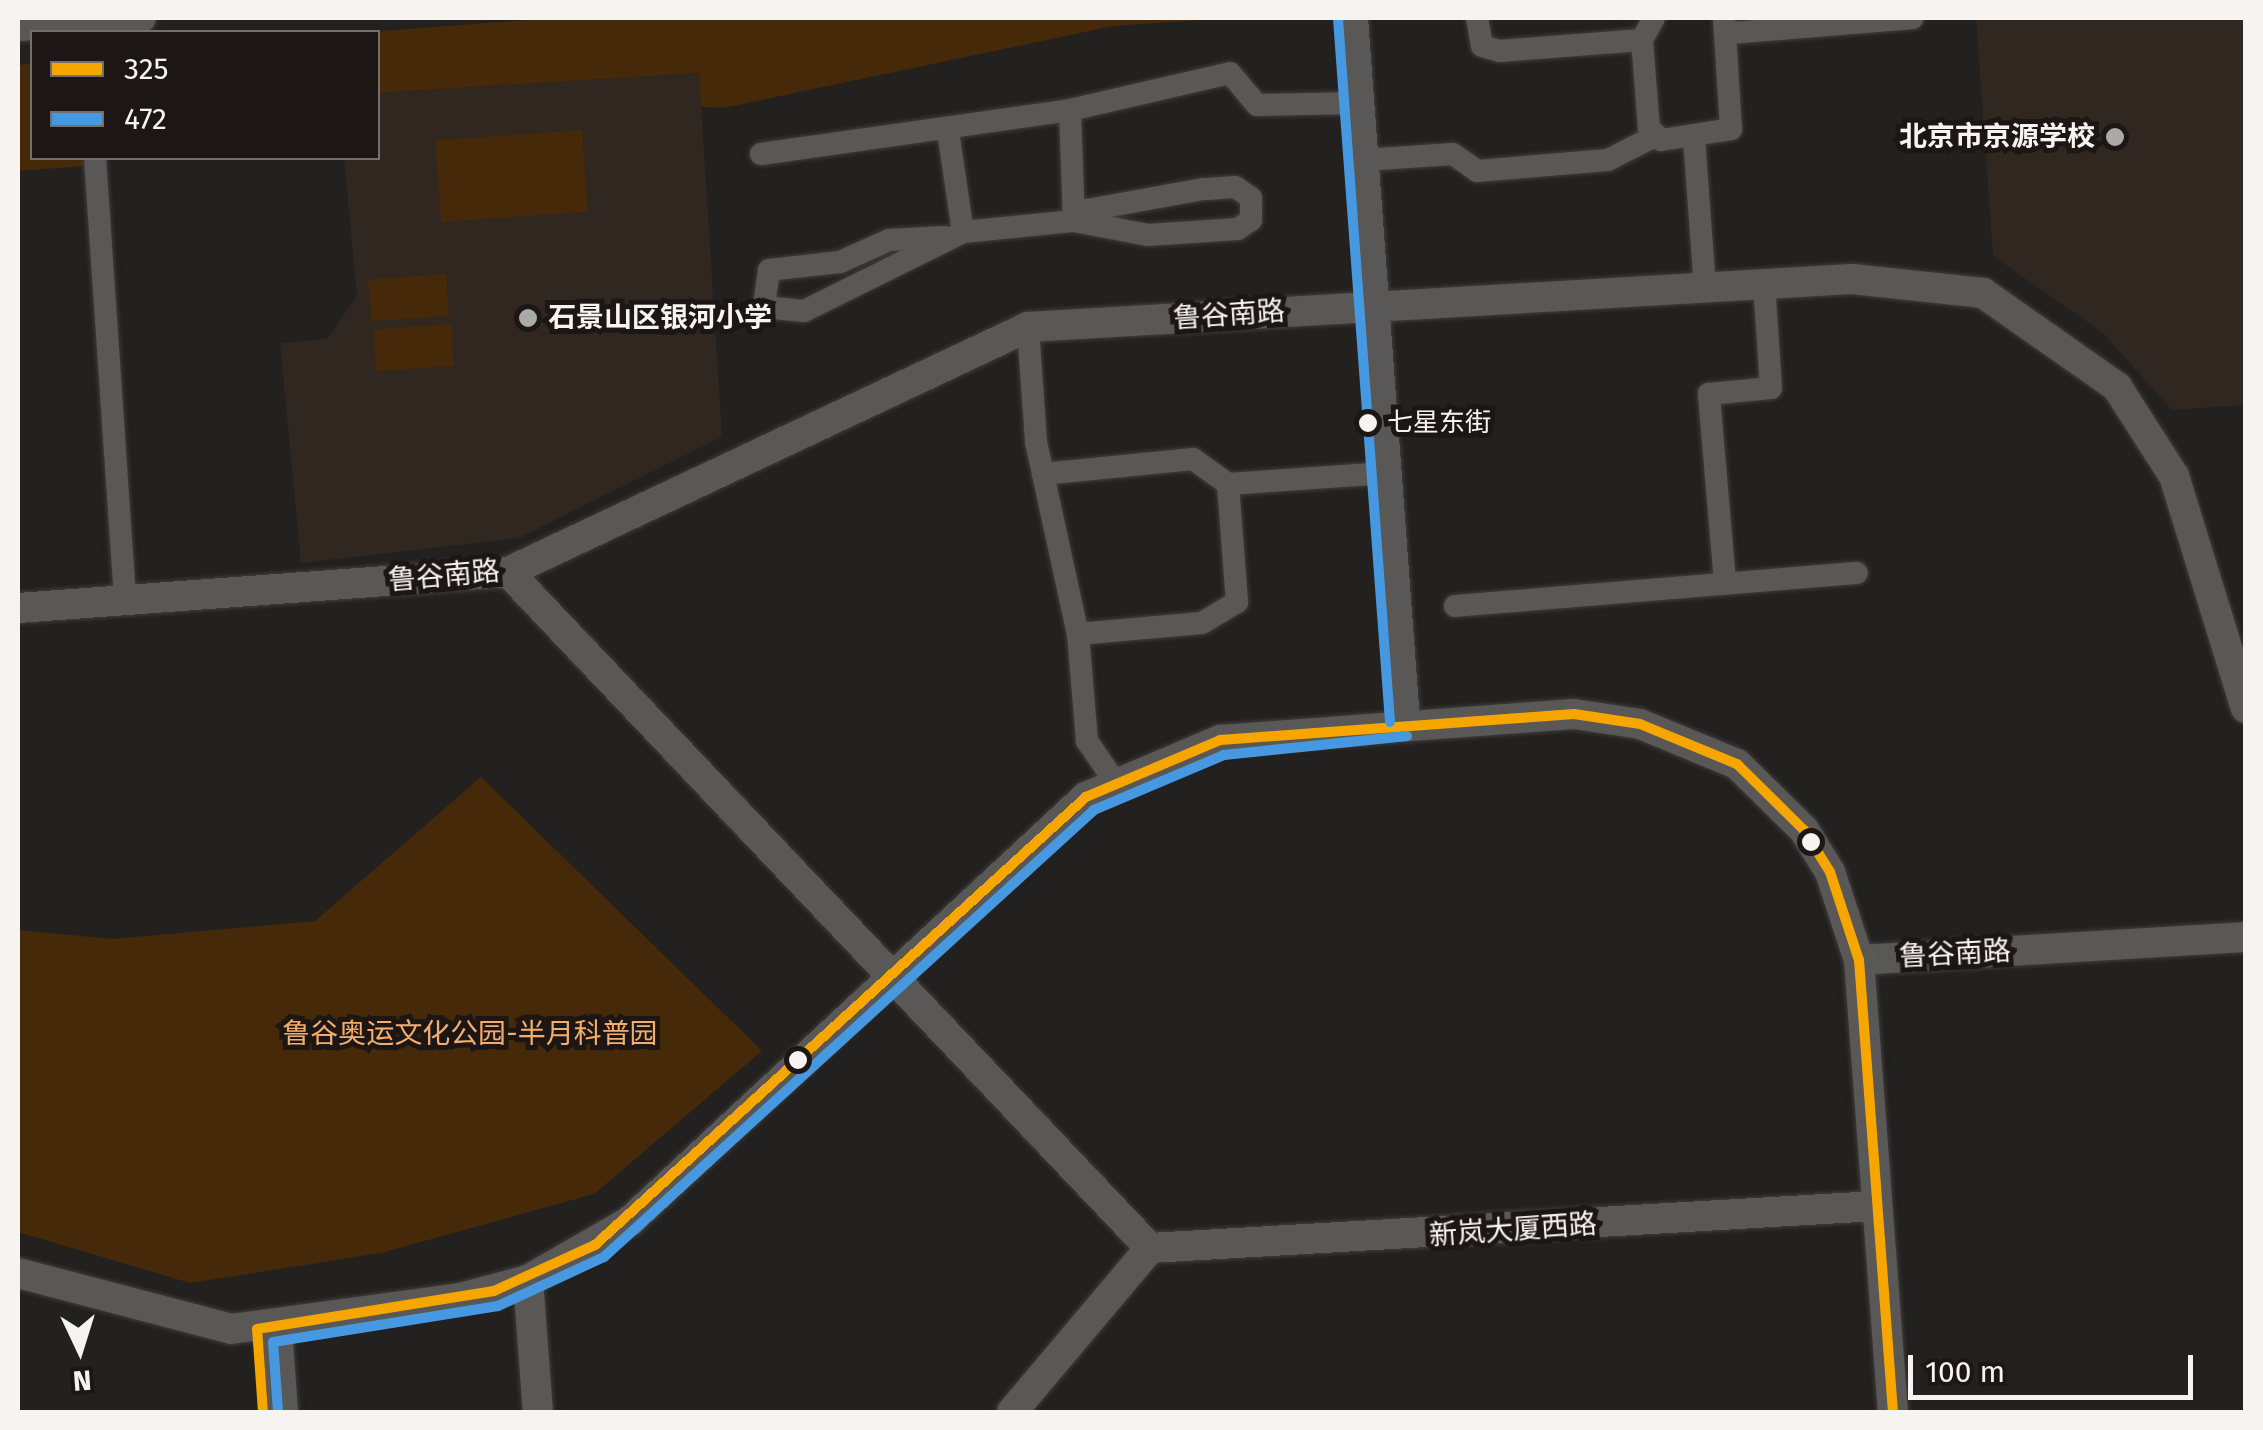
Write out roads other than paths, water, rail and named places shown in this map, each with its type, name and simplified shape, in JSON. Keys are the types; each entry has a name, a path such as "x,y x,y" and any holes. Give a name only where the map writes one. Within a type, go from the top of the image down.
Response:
{"street":[{"path":"18,26 87,27 141,18"},
{"path":"1352,18 1405,720"},
{"path":"1477,18 1482,46 1499,52 1649,23 1654,137"},
{"path":"1362,160 1453,154 1477,172 1608,160 1654,137 1720,136 1736,117 1728,25 1912,18"},
{"path":"761,154 948,131 1070,110 1230,72 1268,108 1358,102"},
{"path":"1070,110 1075,217"},
{"path":"948,131 954,234"},
{"path":"1694,138 1705,287"},
{"path":"94,160 125,600"},
{"path":"954,234 804,310 764,307 770,270 840,262 888,240 1075,217 1203,189 1235,187 1251,198 1251,220 1238,230 1148,235 1075,217"},
{"name":"鲁谷南路","path":"18,608 508,572 1028,327 1852,278 1983,293 2117,387 2174,476 2246,708"},
{"path":"1725,582 1709,394 1772,388 1764,284"},
{"path":"1028,327 1044,474 1078,634 1088,741 1115,782"},
{"path":"1044,474 1193,458 1228,484 1386,473"},
{"path":"1078,634 1202,623 1238,602 1228,484"},
{"path":"508,572 894,971 1150,1248 1012,1412"},
{"path":"1455,606 1856,573"},
{"name":"鲁谷南路","path":"18,1273 206,1327 267,1329 528,1280 630,1221 894,971 1086,797 1220,740 1405,720 1574,714 1640,724 1737,764 1804,830 1849,916 1859,960 2246,937"},
{"path":"1859,960 1894,1412"},
{"name":"新岚大厦西路","path":"1150,1248 1876,1206"},
{"path":"528,1280 538,1412"},
{"path":"263,1412 267,1329"},
{"path":"267,1329 283,1412"}],"place":[{"name":"北京市京源学校","path":"2115,137"},
{"name":"石景山区银河小学","path":"528,318"},
{"name":"七星东街","path":"1368,423"}],"park label":[{"name":"鲁谷奥运文化公园-半月科普园","path":"470,1034"}]}
